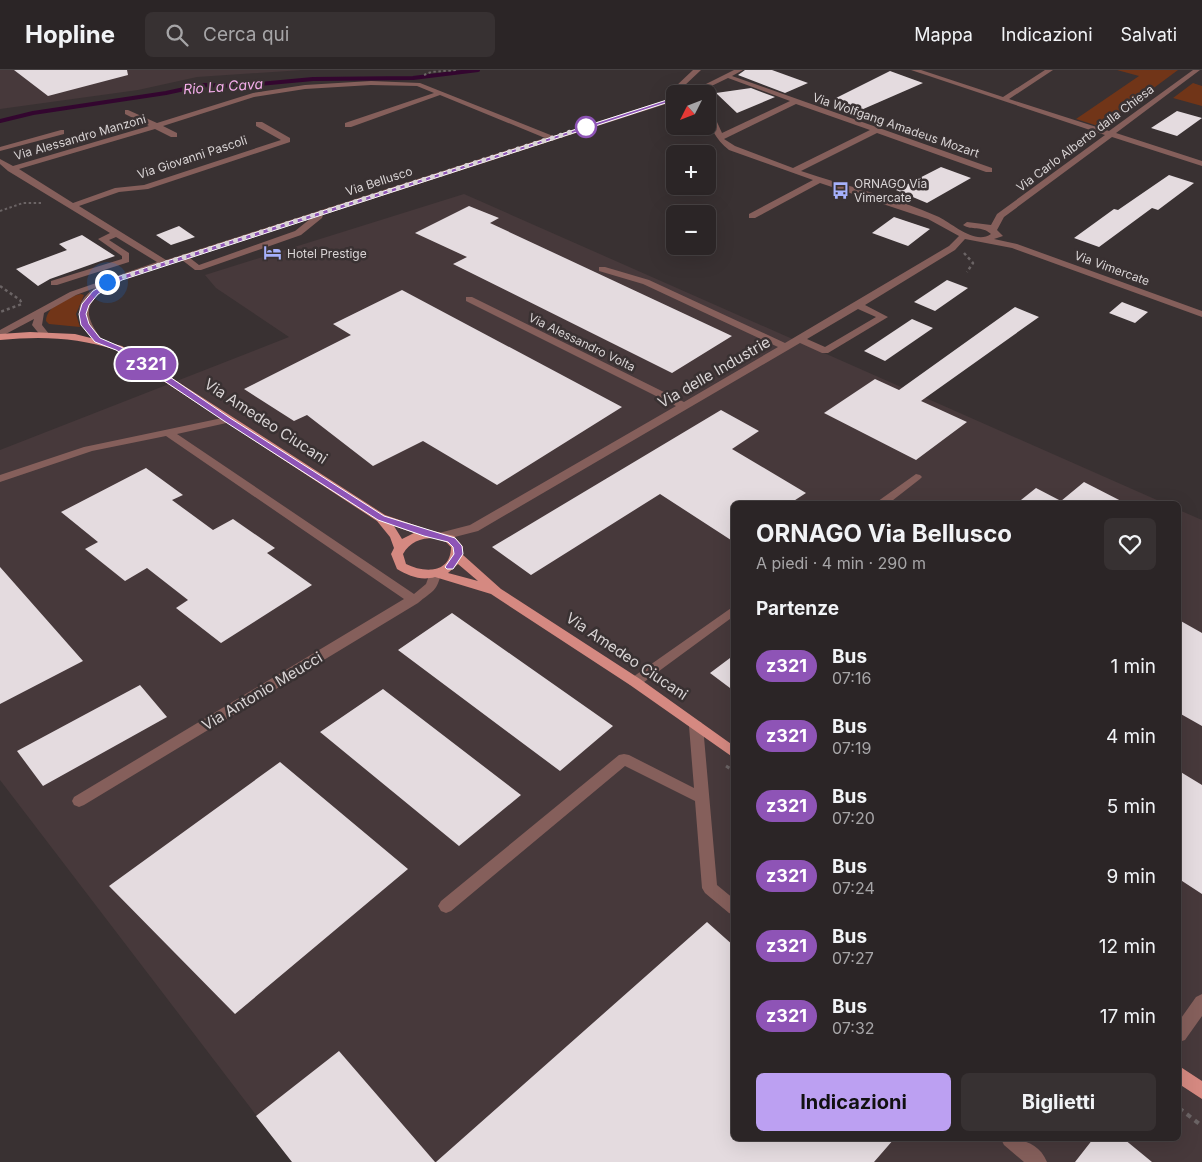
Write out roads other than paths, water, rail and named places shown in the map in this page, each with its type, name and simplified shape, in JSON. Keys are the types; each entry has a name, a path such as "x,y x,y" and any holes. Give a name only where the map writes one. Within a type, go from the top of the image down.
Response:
{"main road":[{"name":"Via Amedeo Ciucani","path":"0,336 44,334 97,340 119,348 227,420 381,518 452,540 458,552 497,592 635,682 731,752"},
{"name":"Via Amedeo Ciucani","path":"381,518 395,536 400,548 398,559 404,569 419,574 435,574 497,592"},
{"name":"Via Amedeo Ciucani","path":"400,548 410,539 428,534"},
{"path":"435,574 449,568 458,552"},
{"path":"1181,1075 1202,1091"}],"street":[{"path":"680,85 698,70"},
{"path":"712,85 740,70"},
{"path":"914,70 1202,164"},
{"path":"1004,100 1050,70"},
{"name":"Via Carlo Alberto dalla Chiesa","path":"994,232 1000,216 1197,70"},
{"name":"Via Wolfgang Amadeus Mozart","path":"731,78 990,170"},
{"name":"Via Alessandro Manzoni","path":"11,169 253,95 276,90 381,83 418,84 551,138"},
{"path":"348,125 440,93"},
{"name":"Via Wolfgang Amadeus Mozart","path":"720,137 796,101"},
{"name":"Via Bellusco","path":"0,336 72,294 666,102"},
{"name":"Via Alessandro Manzoni","path":"128,112 174,136"},
{"name":"Via Giovanni Pascoli","path":"74,205 118,190 145,188 287,140 260,124"},
{"path":"716,128 720,137 732,148 933,218 964,234"},
{"path":"796,170 876,130"},
{"path":"0,149 61,132"},
{"path":"0,161 74,205 166,264"},
{"path":"752,216 821,179"},
{"path":"184,258 198,268 298,233 324,212"},
{"path":"968,225 1000,216"},
{"path":"968,225 980,224 994,232 992,238 984,240"},
{"name":"Via delle Industrie","path":"443,536 474,528 858,305 952,248 964,234 962,228 968,225"},
{"name":"Via Vimercate","path":"994,232 1014,246"},
{"path":"54,283 126,260 126,255 102,239 118,233"},
{"name":"Via Vimercate","path":"964,234 1014,246 1202,314"},
{"path":"145,251 147,255 145,271"},
{"path":"602,269 646,282 786,347"},
{"name":"Via Bellusco","path":"97,340 85,325 83,309 96,292 120,279"},
{"name":"Via Alessandro Volta","path":"469,299 684,406"},
{"path":"800,339 825,351 883,317 858,305"},
{"path":"40,313 37,325 44,334"},
{"path":"0,479 35,465 117,442 227,420"},
{"path":"169,433 414,600"},
{"path":"884,501 916,478"},
{"name":"Via delle Industrie","path":"458,552 474,528"},
{"name":"Via Antonio Meucci","path":"78,801 414,600 430,589 435,574"},
{"path":"635,682 731,612"},
{"path":"696,726 710,888 731,906"},
{"path":"446,906 624,759 702,798"},
{"path":"1181,1031 1202,1002"},
{"path":"1012,1141 1038,1162"}],"waterway":[{"name":"Rio La Cava","path":"0,121 33,113 166,93 203,85 237,86 313,79 413,78 478,70"}],"place":[{"name":"ORNAGO Via Vimercate","path":"840,190"},
{"name":"Hotel Prestige","path":"273,253"}]}
